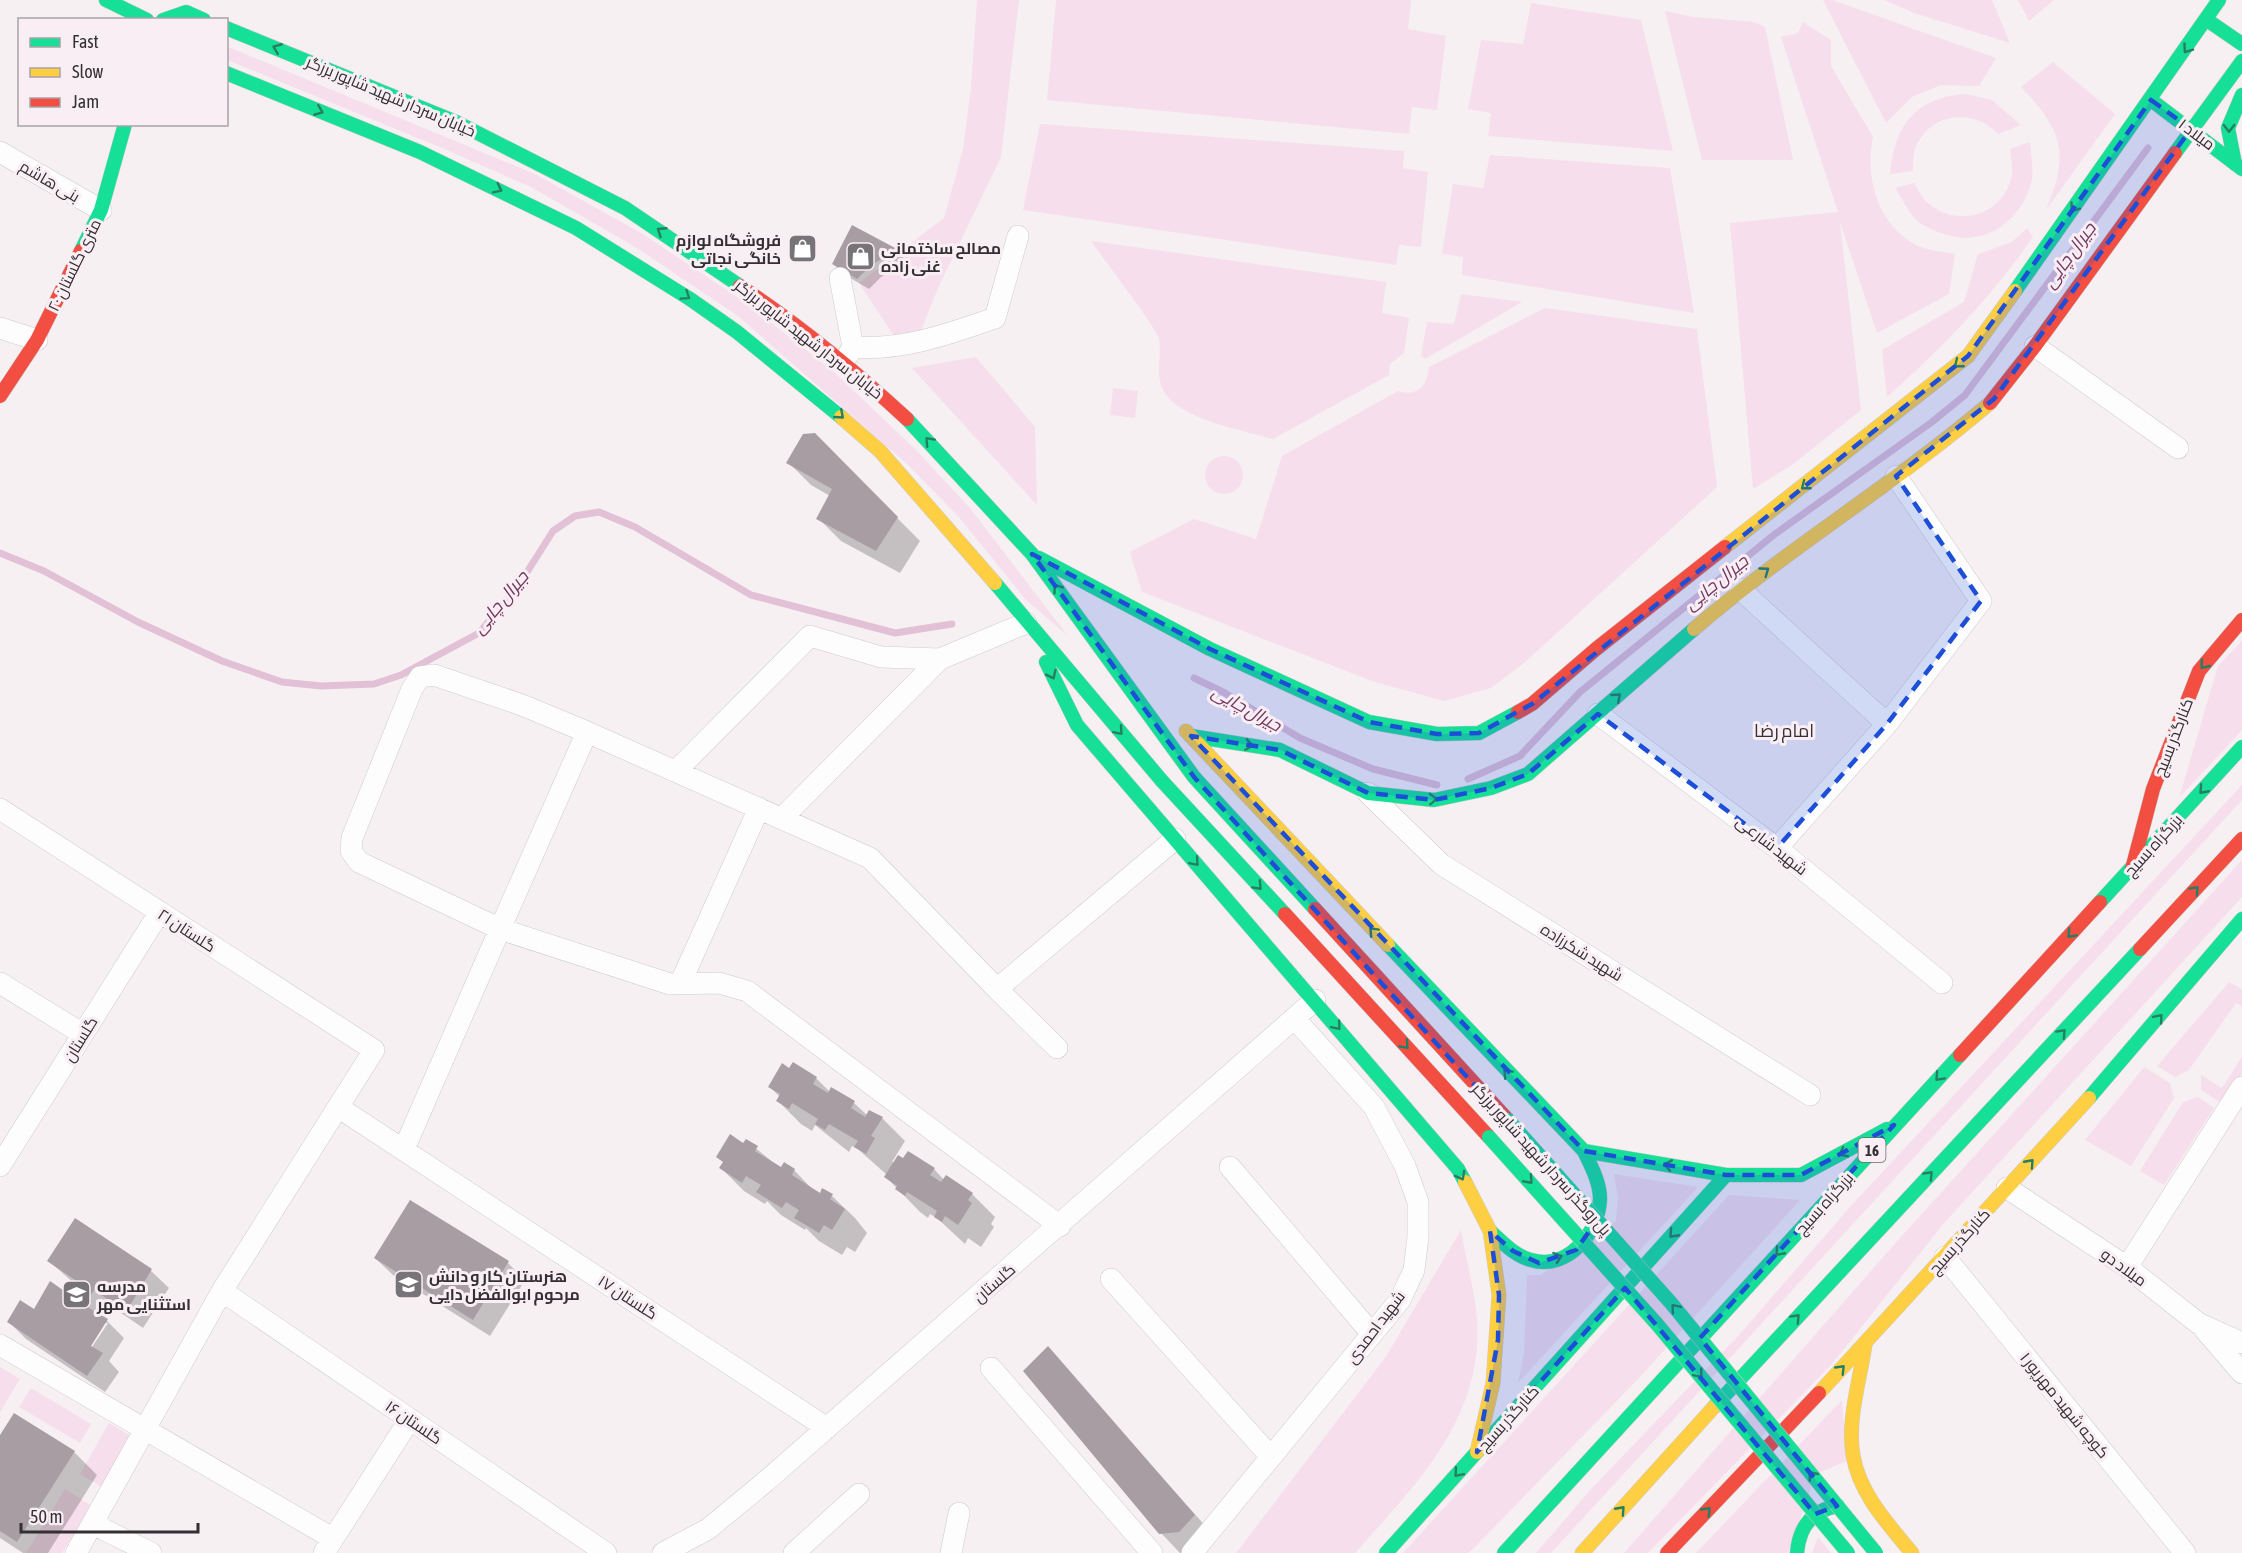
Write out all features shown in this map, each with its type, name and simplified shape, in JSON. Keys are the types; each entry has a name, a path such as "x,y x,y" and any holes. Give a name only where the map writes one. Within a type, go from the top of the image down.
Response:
{"main road":[{"path":"106,0 143,18"},
{"path":"1032,554 1210,648 1369,722 1437,734 1479,733 1532,704 1596,649 1968,356 2151,100 2219,0"},
{"path":"169,18 186,12 200,18"},
{"path":"2207,20 2242,44"},
{"name":"خیابان سردار شهید شاپور برزگر","path":"228,29 456,122 625,208 848,355 1032,554 1092,636"},
{"path":"1191,735 1280,750 1368,793 1434,800 1491,788 1528,774 1740,589 1896,476 1994,399 2242,61"},
{"path":"228,74 420,152 576,228 690,299 783,367 880,451 933,509 1026,623 1077,725 1458,1169 1490,1231 1499,1295 1498,1340 1493,1383 1477,1452"},
{"path":"2239,166 2229,143 2229,117 2242,95"},
{"name":"میلاد ۱","path":"2151,100 2239,166"},
{"name":"۲۰ متری گلستان","path":"0,396 37,340 101,210 124,126"},
{"name":"کنارگذر بسیج","path":"2132,869 2153,789 2199,671 2242,620"},
{"name":"پل روگذر سردار شهید شاپور برزگر","path":"1026,623 1162,781 1489,1137 1656,1323 1848,1553"},
{"path":"1092,636 1158,702"},
{"name":"پل روگذر سردار شهید شاپور برزگر","path":"1092,636 1194,777 1508,1120 1671,1304 1876,1553"},
{"path":"1175,719 1584,1150 1597,1178 1600,1198 1598,1217 1590,1236 1576,1250 1560,1258 1539,1263 1513,1251 1490,1231"},
{"name":"بزرگراه بسیج","path":"1504,1553 2242,747"},
{"path":"1582,1553 1756,1361 2242,839"},
{"name":"کنارگذر بسیج","path":"1666,1553 1865,1345 2124,1060 2242,919"},
{"path":"1584,1150 1726,1175 1801,1175 1894,1125"},
{"name":"کنارگذر بسیج","path":"1386,1553 1726,1175"},
{"path":"1865,1345 1853,1454 1859,1476 1883,1517 1912,1553"},
{"path":"1797,1553 1800,1535 1807,1520 1822,1509 1856,1506 1883,1517"}],"street":[{"name":"بنی هاشم","path":"0,152 101,210"},
{"path":"840,278 848,355 933,340 995,318 1018,236"},
{"path":"0,328 37,340"},
{"path":"2035,346 2178,448"},
{"path":"1777,848 1887,724 1981,601 1896,476"},
{"path":"1740,589 1887,724"},
{"path":"676,771 810,636 881,657 940,658 1026,623"},
{"path":"782,818 940,658"},
{"path":"1058,1048 997,989 870,858 522,705 434,675 420,678 412,689 352,838 351,851 359,862 500,929 670,984 718,983 747,991 1059,1226"},
{"name":"شهید شارعی","path":"1598,714 1777,848 1942,983"},
{"path":"404,1149 587,732"},
{"name":"شهید شکرزاده","path":"1368,793 1441,864 1810,1095"},
{"path":"680,984 759,808"},
{"name":"گلستان ۲۱","path":"0,809 374,1050 338,1107"},
{"path":"997,989 1176,839"},
{"name":"گلستان","path":"4,1152 83,1034 159,913"},
{"path":"0,983 83,1034"},
{"name":"گلستان","path":"663,1553 708,1529 1059,1226 1315,1000"},
{"name":"شهید احمدی","path":"1192,1553 1400,1300 1414,1270 1418,1237 1418,1202 1405,1166 1374,1107 1294,1018"},
{"path":"2127,1267 2234,1117 2242,1087"},
{"path":"76,1553 222,1291 338,1107"},
{"name":"گلستان ۱۷","path":"338,1107 827,1428"},
{"path":"1230,1167 1372,1334"},
{"name":"میلاد دو","path":"2007,1188 2127,1267 2198,1323 2242,1343"},
{"name":"کوچه شهید مهرپور ۱","path":"1945,1257 2185,1553"},
{"path":"1111,1279 1271,1457"},
{"name":"گلستان ۱۶","path":"222,1291 606,1553"},
{"path":"2198,1323 2242,1373"},
{"path":"0,1345 146,1431 328,1545 410,1419"},
{"path":"991,1368 1152,1553"},
{"path":"794,1553 859,1494"},
{"path":"951,1553 959,1513"},
{"path":"93,1524 151,1553"}],"highlighted area":[{"path":"2151,100 2191,129 1994,399 1896,476 1981,601 1887,724 1777,848 1598,714 1528,774 1491,788 1434,800 1368,793 1280,750 1191,736 1584,1151 1726,1175 1801,1175 1894,1125 1700,1338 1837,1506 1815,1514 1625,1288 1477,1452 1498,1340 1499,1295 1490,1231 1513,1251 1539,1263 1576,1250 1597,1220 1194,777 1032,554 1210,649 1369,722 1437,734 1479,733 1532,704 1968,356"}],"shaded area":[{"path":"977,0 1019,0 1001,157 938,288 920,333 894,336 859,283 944,218 963,149 971,88"},
{"path":"1056,0 1411,0 1408,29 1446,36 1437,110 1412,107 1409,134 1047,100"},
{"path":"1823,0 1832,0 1996,58 1979,86 1941,85 1912,97 1886,123"},
{"path":"1884,0 1992,0 2010,43 1914,13"},
{"path":"2018,0 2054,0 2029,21"},
{"path":"1531,3 1641,20 1673,151 1488,136 1491,113 1468,109 1481,40 1523,44"},
{"path":"1665,11 1694,17 1754,22 1765,27 1793,160 1702,160"},
{"path":"1803,22 1831,40 1831,66 1873,137 1871,169 1873,186 1885,216 1908,240 1923,248 1955,254 1949,294 1877,333 1840,222 1861,410 1792,465 1753,489 1730,223 1838,212 1781,37 1798,33"},
{"path":"228,47 535,174 643,234 743,301 834,372 916,450 970,508 1067,635 1026,600 958,516 906,463 738,316 637,248 531,187 228,60"},
{"path":"2053,62 2115,114 2046,210 2058,173 2060,158 2058,144 2054,130 2046,117 2021,87"},
{"path":"1966,94 1992,100 2021,125 1998,134 1989,126 1969,118 1947,119 1928,130 1916,146 1913,171 1890,174 1896,142 1910,117 1933,101"},
{"path":"1040,124 1404,151 1403,168 1428,172 1421,247 1399,245 1396,265 1023,210"},
{"path":"2030,142 2032,176 2024,200 2007,222 1984,235 1958,237 1929,228 1909,212 1895,188 1914,183 1924,199 1947,214 1972,215 1984,211 2004,195 2010,182 2012,170 2010,149"},
{"path":"1490,155 1670,168 1694,313 1462,275 1463,257 1442,254 1453,184 1483,188"},
{"path":"2027,228 2033,237 1983,302 1927,360 1887,397 1882,350 1964,302 1978,254 2012,242"},
{"path":"1091,241 1386,282 1382,313 1409,318 1404,353 1390,364 1389,375 1273,439 1209,421 1178,406 1167,396 1161,385 1160,345 1156,332"},
{"path":"1461,294 1522,302 1425,359 1421,355 1427,322 1454,324"},
{"path":"1545,308 1697,329 1717,487 1524,663 1491,688 1444,701 1375,682 1142,592 1130,552 1194,519 1256,539 1282,456 1398,391 1416,391 1424,385 1429,367"},
{"path":"976,357 1035,427 1037,505 912,368"},
{"path":"1113,388 1138,391 1135,418 1110,415"},
{"path":"1224,456 1237,462 1243,475 1237,488 1224,494 1211,488 1205,475 1211,462"},
{"path":"2242,641 2242,730 2179,798 2218,666"},
{"path":"2242,785 2242,800 1551,1553 1536,1553 1592,1488 1739,1335 1850,1207"},
{"path":"2242,860 2242,897 1945,1222 1832,1364 1648,1553 1624,1553 1891,1248"},
{"path":"2229,982 2242,989 2242,1006 2236,1003 2189,1070 2175,1077 2157,1066"},
{"path":"2242,1057 2242,1074 2223,1104 2201,1090 2201,1075 2222,1088"},
{"path":"2144,1067 2170,1083 2174,1098 2131,1166 2085,1140"},
{"path":"2198,1097 2214,1108 2164,1185 2140,1171 2183,1102"},
{"path":"1614,1174 1698,1187 1518,1383 1524,1353 1527,1275 1541,1275 1616,1221 1618,1198"},
{"path":"1729,1195 1800,1200 1640,1377 1474,1548 1468,1553 1403,1553"},
{"path":"1461,1230 1476,1310 1476,1356 1469,1389 1457,1420 1441,1449 1422,1476 1355,1553 1236,1553 1385,1358"},
{"path":"0,1367 20,1379 0,1412"},
{"path":"31,1388 91,1424 80,1443 19,1407"},
{"path":"1842,1400 1847,1461 1816,1474 1788,1553 1696,1553"},
{"path":"109,1423 134,1438 105,1489 80,1474"},
{"path":"65,1489 92,1506 62,1553 26,1553"},
{"path":"1818,1537 1831,1553 1812,1553"}],"building":[{"name":"مصالح ساختمانی غنی زاده","path":"852,225 897,249 870,266 857,279 832,264"},
{"path":"815,433 898,517 876,551 816,519 832,489 786,463 803,434"},
{"path":"793,1062 817,1077 813,1084 828,1093 831,1087 855,1101 851,1108 865,1117 869,1110 883,1117 871,1136 875,1138 866,1154 854,1147 858,1141 829,1124 825,1130 815,1124 818,1119 792,1103 789,1109 776,1101 780,1094 768,1087 782,1063 789,1068"},
{"path":"730,1134 743,1143 746,1139 758,1146 755,1151 781,1167 784,1162 795,1169 792,1175 820,1193 822,1188 833,1194 830,1199 845,1209 832,1230 824,1225 819,1233 794,1218 799,1210 786,1202 782,1208 756,1192 761,1185 746,1176 742,1183 719,1168 723,1162 716,1157"},
{"path":"908,1151 935,1168 930,1175 941,1182 946,1175 973,1193 968,1200 972,1203 958,1225 945,1216 942,1222 934,1217 937,1211 907,1192 905,1196 895,1189 897,1186 884,1177 898,1155 903,1158"},
{"path":"410,1200 509,1261 473,1320 374,1258"},
{"path":"75,1218 152,1269 126,1312 94,1290 84,1305 108,1319 91,1346 103,1353 87,1376 7,1322 20,1300 34,1309 50,1281 70,1295 78,1282 47,1261"},
{"path":"1048,1346 1195,1515 1179,1532 1159,1534 1023,1371"},
{"path":"14,1413 75,1451 17,1542 0,1531 0,1435"}],"waterway":[{"name":"جیرال چایی","path":"1468,779 1520,756 1580,692 1775,534 1932,422 1965,395 2148,148"},
{"name":"جیرال چایی","path":"0,553 44,571 138,622 222,661 282,682 321,686 374,684 401,675 479,633 517,588 553,531 575,516 599,512 635,527 751,595 895,633 952,624"},
{"name":"جیرال چایی","path":"1194,678 1225,693 1300,738 1373,769 1437,785"}],"traffic: fast":[{"path":"106,0 143,18"},
{"path":"2015,291 2219,0"},
{"path":"169,18 186,12 200,18"},
{"path":"2207,20 2242,44"},
{"path":"228,29 456,122 625,208 740,286"},
{"path":"2175,153 2242,61"},
{"path":"228,74 420,152 576,228 690,299 737,332 841,417"},
{"path":"2235,164 2228,128 2242,95"},
{"path":"2151,100 2242,169"},
{"path":"81,251 101,210 124,126"},
{"path":"907,419 1032,554 1194,777 1315,909"},
{"path":"1039,558 1210,649 1369,722 1437,734 1479,733 1518,712"},
{"path":"995,583 1162,781 1285,914"},
{"path":"1191,736 1280,750 1368,793 1434,800 1491,788 1528,774 1694,629"},
{"path":"1046,662 1077,725 1458,1169 1465,1182"},
{"path":"2100,902 2242,747"},
{"path":"2089,1098 2242,919"},
{"path":"1388,945 1584,1151 1726,1175 1801,1175 1887,1129"},
{"path":"1714,1407 2140,949"},
{"path":"1504,1553 1960,1055"},
{"path":"1508,1120 1671,1303 1876,1553"},
{"path":"1489,1137 1656,1323 1848,1553"},
{"path":"1490,1231 1514,1252 1531,1260 1545,1262 1557,1260 1579,1246 1594,1224 1600,1199 1597,1180 1584,1151"},
{"path":"1386,1553 1726,1175"},
{"path":"1797,1553 1801,1535 1808,1521 1821,1511 1838,1506"}],"traffic: slow":[{"path":"1725,547 1968,356 2015,291"},
{"path":"1694,629 1730,599 1917,461 1990,403"},
{"path":"841,417 880,451 995,583"},
{"path":"1186,731 1388,945"},
{"path":"1819,1393 2089,1098"},
{"path":"1465,1182 1490,1231 1499,1295 1493,1383 1477,1452"},
{"path":"1865,1345 1853,1414 1852,1442 1856,1469 1868,1495 1912,1553"},
{"path":"1582,1553 1714,1407"}],"traffic: jam":[{"path":"1990,403 2035,346 2175,153"},
{"path":"0,396 37,340 81,251"},
{"path":"740,286 784,316 826,349 907,419"},
{"path":"1518,712 1532,704 1596,649 1725,547"},
{"path":"2132,869 2153,789 2199,671 2242,620"},
{"path":"2140,949 2242,839"},
{"path":"1960,1055 2100,902"},
{"path":"1315,909 1508,1120"},
{"path":"1285,914 1489,1137"},
{"path":"1667,1553 1819,1393"}],"place":[{"name":"فروشگاه لوازم خانگی نجاتی","path":"802,249"},
{"name":"مصالح ساختمانی غنی زاده","path":"860,257"},
{"name":"هنرستان کار و دانش مرحوم ابوالفضل دایی","path":"408,1285"},
{"name":"مدرسه استثنایی مهر","path":"76,1295"}],"district":[{"name":"امام رضا","path":"1784,730"}]}
